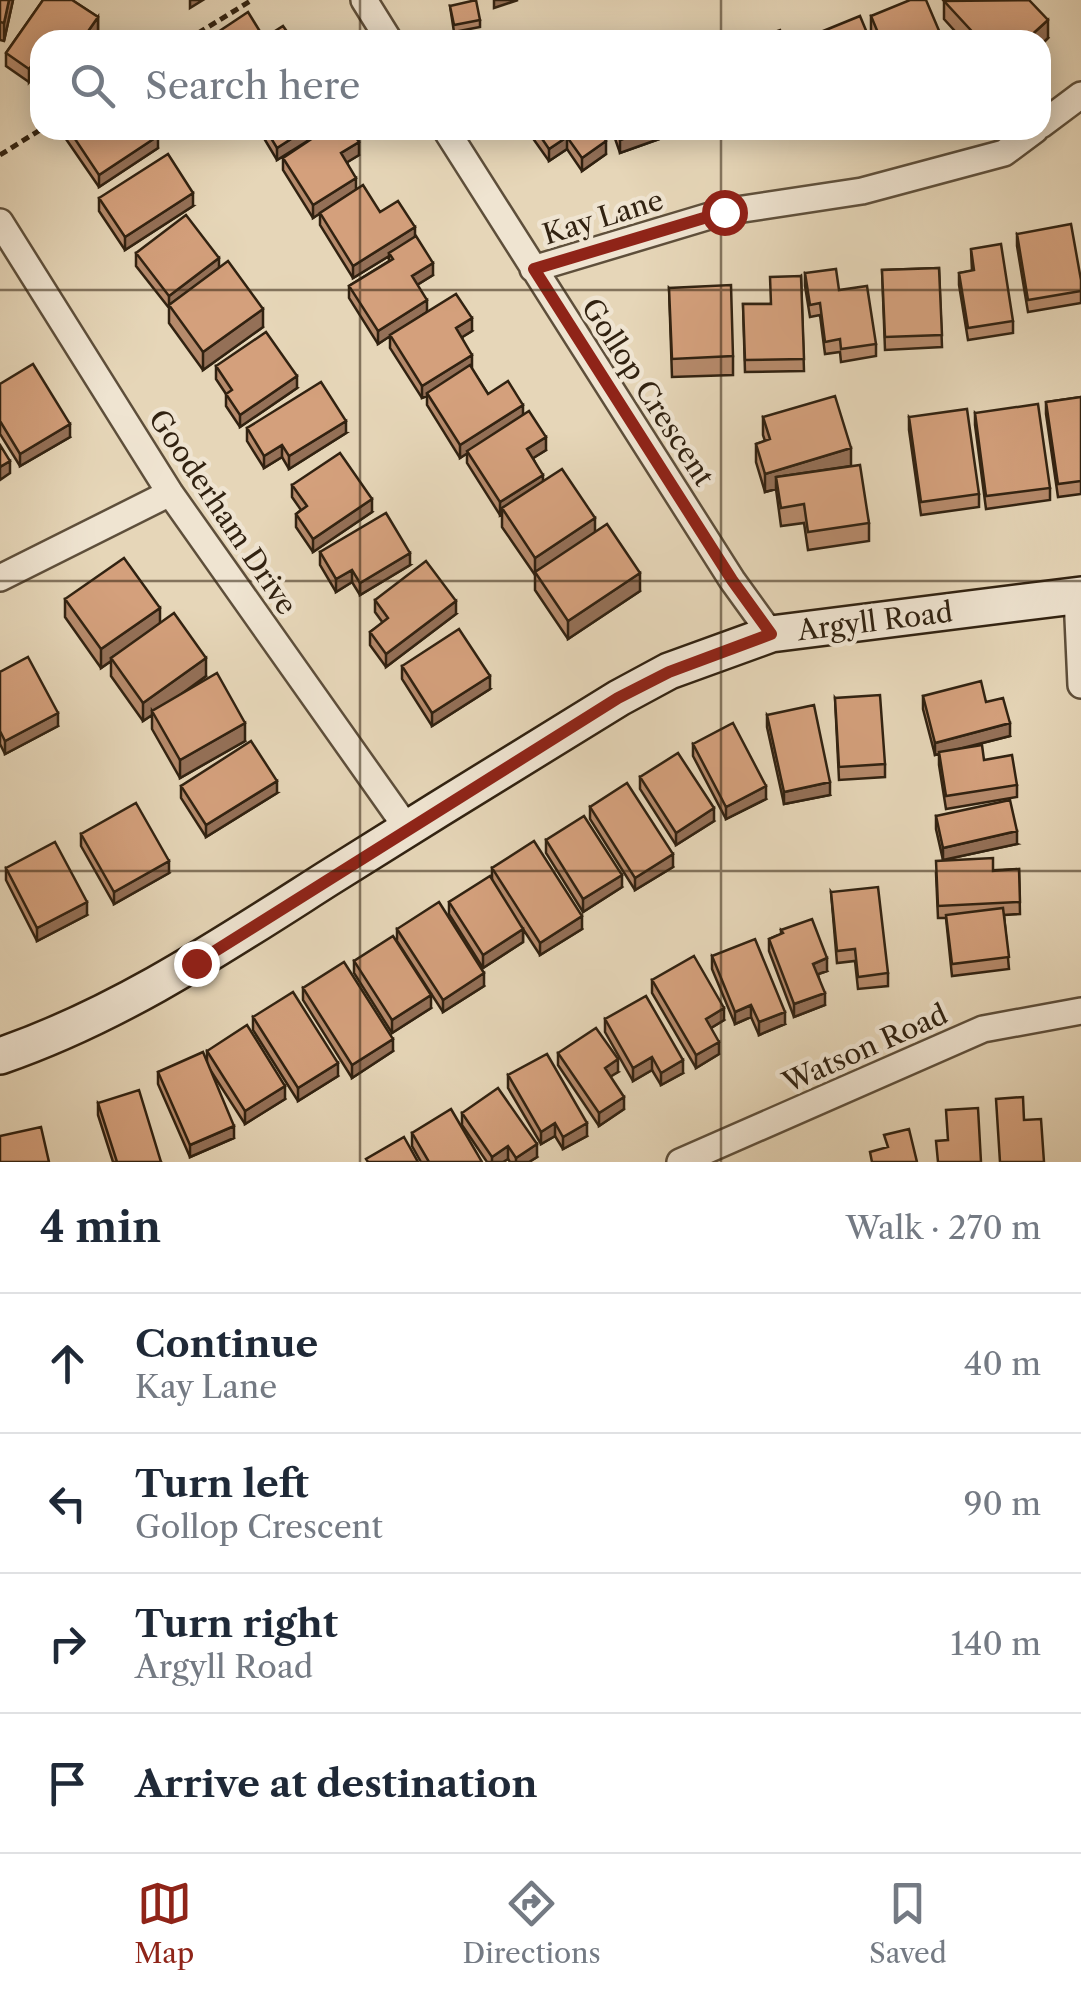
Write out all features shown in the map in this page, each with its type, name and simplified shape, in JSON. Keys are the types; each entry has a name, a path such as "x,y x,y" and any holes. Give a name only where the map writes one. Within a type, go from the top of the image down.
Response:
{"street":[{"path":"364,0 384,30"},
{"path":"1051,118 1081,95"},
{"name":"Gollop Crescent","path":"452,140 732,580 771,634"},
{"name":"Kay Lane","path":"534,269 724,212 862,191 1004,153 1021,140"},
{"name":"Gooderham Drive","path":"0,222 170,493 408,828"},
{"path":"0,578 170,493"},
{"path":"1079,596 1081,685"},
{"name":"Argyll Road","path":"0,1056 43,1041 196,963 618,698 669,672 771,634 1079,596"},
{"name":"Watson Road","path":"680,1162 983,1029 1081,1011"}],"path":[{"path":"203,30 252,0"},
{"path":"0,154 30,136"}],"building":[{"path":"0,0 9,0 4,23 0,22"},
{"path":"43,0 72,0 98,17 89,30 30,30 29,69 6,53"},
{"path":"476,0 480,20 454,25 450,6"},
{"path":"910,0 926,0 939,30 877,30 871,16"},
{"path":"1029,0 1048,20 1037,30 971,30 944,1"},
{"path":"248,12 259,30 221,30"},
{"path":"860,16 866,30 826,30"},
{"path":"76,140 152,140 99,175"},
{"path":"272,140 289,140 277,148"},
{"path":"310,140 359,142 341,153 356,178 313,205 283,158"},
{"path":"543,140 562,140 549,149"},
{"path":"569,140 605,140 606,141 582,158"},
{"path":"168,154 193,193 125,237 99,198"},
{"path":"363,185 380,212 398,201 415,227 353,266 320,213"},
{"path":"186,215 219,258 169,296 136,253"},
{"path":"1071,224 1081,291 1028,300 1017,234"},
{"path":"416,236 433,263 412,276 427,300 378,331 349,286 393,259 389,253"},
{"path":"1001,244 1013,321 968,328 959,273 974,270 971,249"},
{"path":"228,261 263,309 203,352 169,305"},
{"path":"939,268 942,335 885,337 882,270"},
{"path":"836,269 839,290 867,286 876,344 841,349 840,339 825,342 820,303 810,305 805,273"},
{"path":"801,276 804,359 745,360 743,304 771,304 770,277"},
{"path":"731,285 733,356 672,359 669,288"},
{"path":"456,294 472,318 456,328 472,355 422,386 390,335"},
{"path":"266,332 297,376 240,415 226,394 232,390 216,366"},
{"path":"33,364 70,424 20,454 0,421 0,384"},
{"path":"470,365 488,394 508,381 523,405 460,445 427,393"},
{"path":"321,382 346,421 289,456 282,445 264,456 247,428"},
{"path":"835,396 851,448 765,474 756,444 770,439 763,417"},
{"path":"1081,397 1081,481 1058,484 1046,402"},
{"path":"1038,404 1050,488 986,496 975,413"},
{"path":"967,409 979,494 921,502 909,417"},
{"path":"529,411 546,437 527,449 543,475 500,502 467,451"},
{"path":"0,445 10,461 0,467"},
{"path":"340,453 372,499 313,539 296,514 307,506 292,485"},
{"path":"860,465 869,523 808,532 804,504 781,508 776,477"},
{"path":"562,469 595,518 535,558 502,508"},
{"path":"386,513 410,553 360,583 352,570 336,579 320,552"},
{"path":"607,524 640,573 568,621 535,572"},
{"path":"124,558 160,608 101,649 65,599"},
{"path":"426,561 456,601 386,654 370,632 388,618 375,600"},
{"path":"174,613 206,658 143,703 111,658"},
{"path":"459,629 490,676 432,713 402,666"},
{"path":"28,657 58,713 5,741 0,731 0,672"},
{"path":"217,673 245,723 180,760 152,711"},
{"path":"981,681 986,702 1003,698 1010,723 935,743 923,696"},
{"path":"880,695 885,764 839,767 835,698"},
{"path":"814,705 830,782 784,792 767,715"},
{"path":"733,723 766,786 726,807 693,744"},
{"path":"251,741 277,781 206,825 181,786"},
{"path":"982,745 984,760 1012,755 1017,785 946,796 939,752"},
{"path":"678,753 714,808 676,833 640,777"},
{"path":"627,783 673,854 635,878 590,807"},
{"path":"1010,800 1017,831 943,848 936,816"},
{"path":"136,803 169,861 114,892 81,834"},
{"path":"584,816 622,875 583,899 546,840"},
{"path":"534,841 582,916 540,943 492,868"},
{"path":"55,842 87,902 37,928 6,868"},
{"path":"993,858 993,871 1019,869 1020,902 938,906 936,861"},
{"path":"490,876 523,929 483,955 449,902"},
{"path":"878,887 888,973 858,977 855,949 837,951 831,892"},
{"path":"439,902 484,973 443,1000 397,929"},
{"path":"1003,908 1009,957 952,964 946,915"},
{"path":"812,919 827,958 813,964 825,993 794,1004 769,939 783,933 781,930"},
{"path":"393,936 431,995 392,1020 354,961"},
{"path":"755,939 785,1012 759,1022 751,1005 735,1012 712,956"},
{"path":"694,956 724,1008 706,1019 719,1042 696,1055 652,980"},
{"path":"344,962 393,1039 352,1065 303,988"},
{"path":"293,992 338,1063 298,1088 253,1017"},
{"path":"646,996 683,1060 661,1073 652,1057 633,1068 605,1019"},
{"path":"247,1025 285,1086 245,1111 207,1051"},
{"path":"596,1028 618,1059 605,1068 624,1097 599,1113 558,1053"},
{"path":"203,1052 234,1126 190,1145 158,1072"},
{"path":"547,1054 587,1123 563,1137 555,1123 541,1132 508,1075"},
{"path":"498,1088 537,1144 516,1158 508,1146 492,1157 462,1113"},
{"path":"139,1090 161,1162 117,1162 98,1103"},
{"path":"1023,1097 1024,1120 1041,1119 1044,1162 1000,1162 996,1099"},
{"path":"978,1108 981,1162 938,1162 936,1141 948,1140 946,1110"},
{"path":"451,1109 482,1162 429,1162 412,1133"},
{"path":"41,1127 49,1162 0,1162 0,1136"},
{"path":"909,1129 917,1162 872,1162 870,1152 888,1147 884,1135"},
{"path":"404,1137 418,1162 366,1159"}],"route":[{"path":"196,963 618,698 669,672 771,634 732,580 534,269 724,212"}]}
